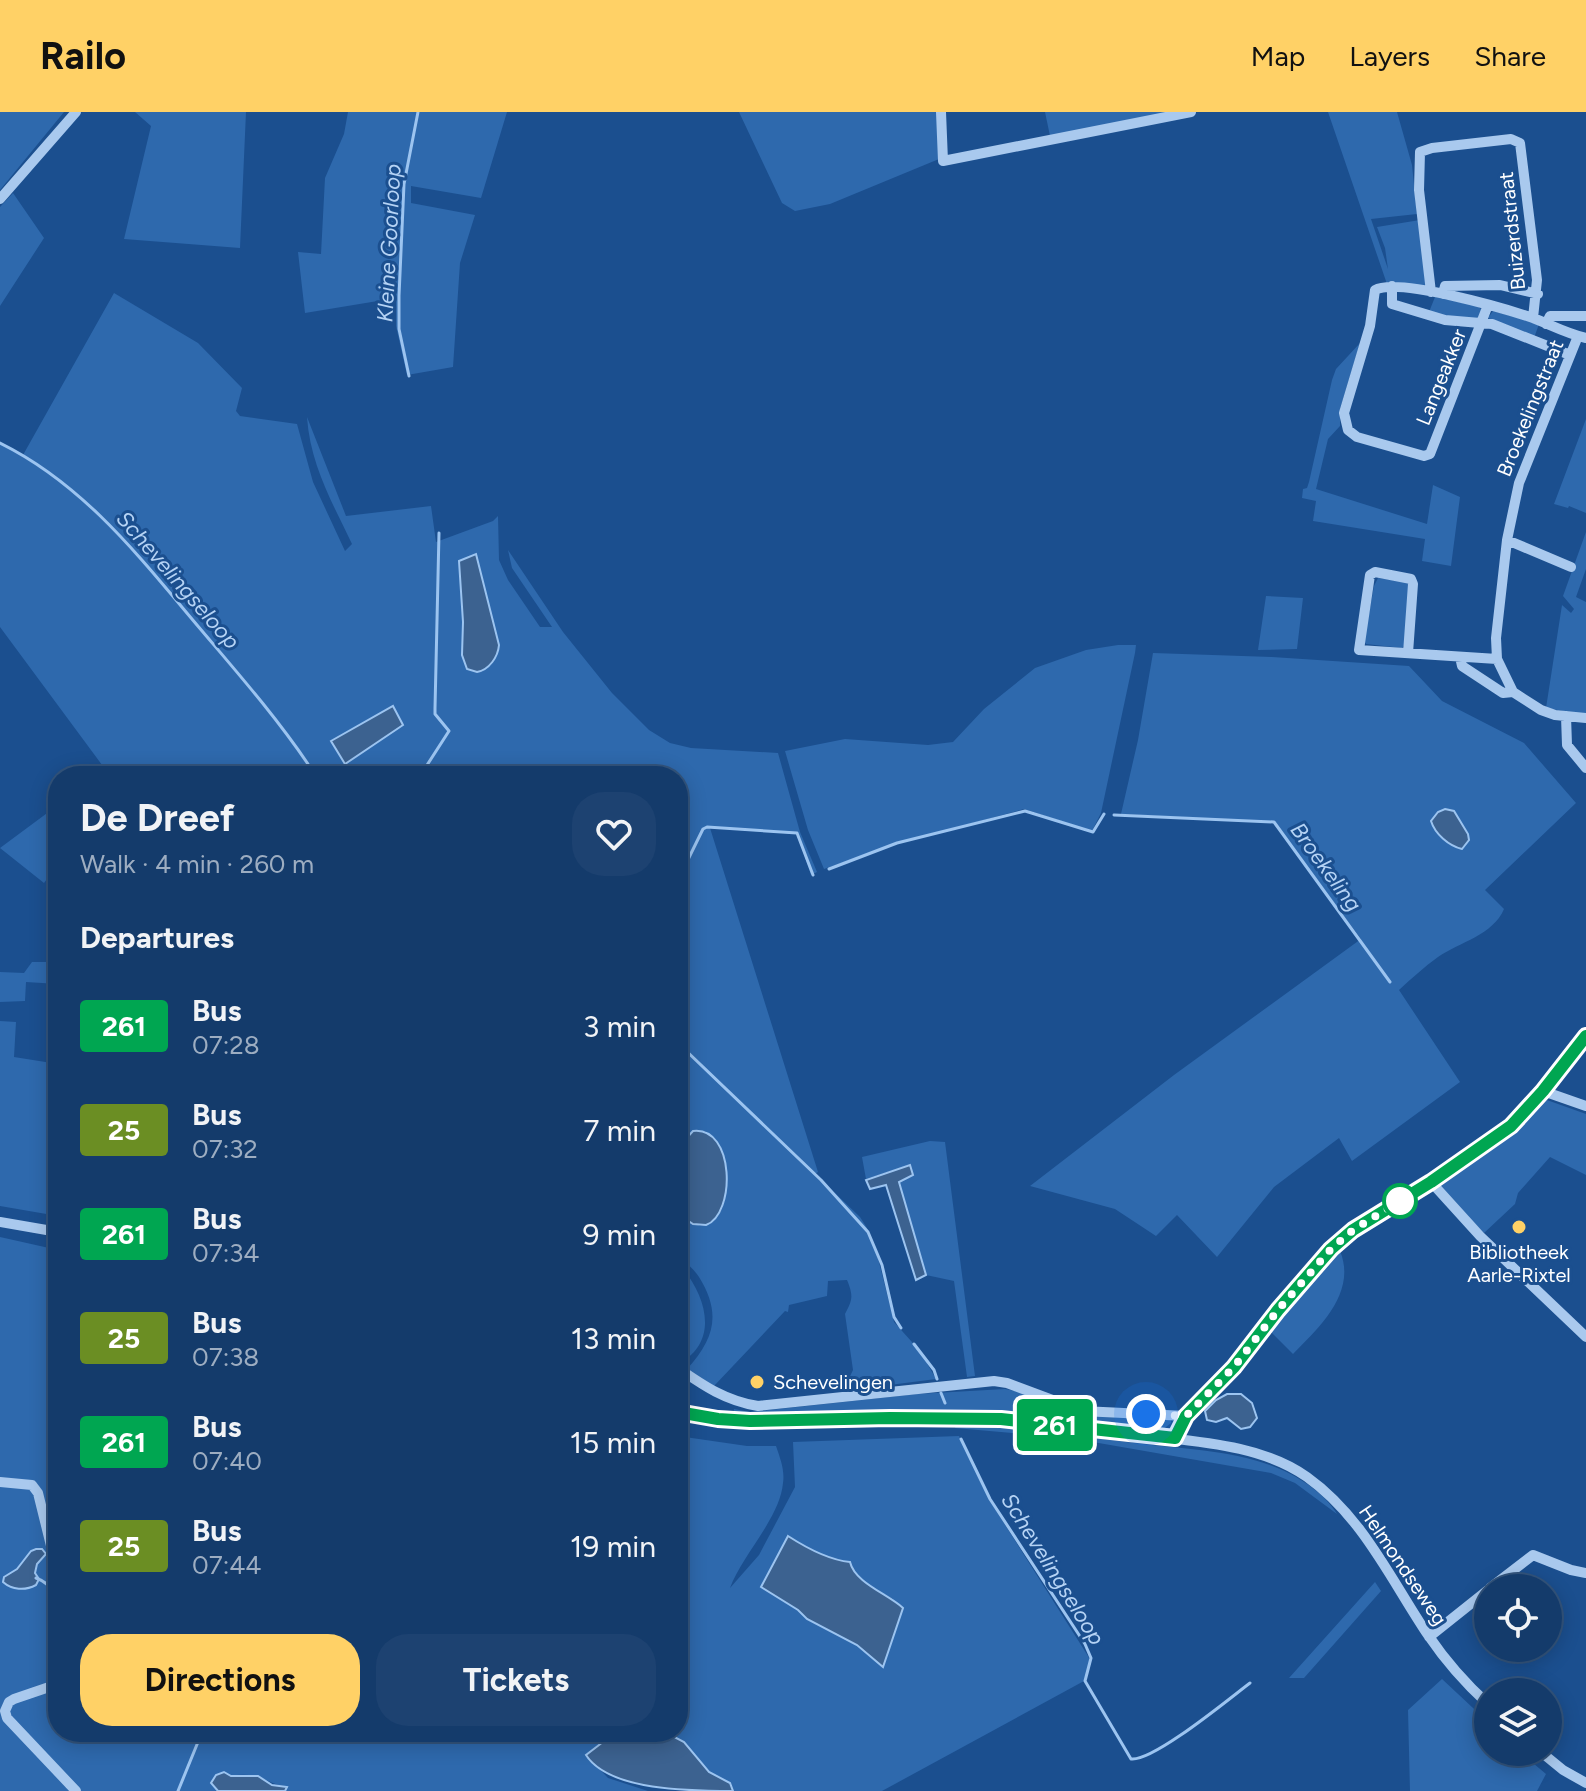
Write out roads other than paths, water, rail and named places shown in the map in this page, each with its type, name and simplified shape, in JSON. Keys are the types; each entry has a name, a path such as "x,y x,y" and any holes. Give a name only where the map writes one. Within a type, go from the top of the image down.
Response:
{"street":[{"path":"0,199 76,112"},
{"path":"941,112 943,161 1191,112"},
{"name":"Buizerdstraat","path":"1431,292 1419,190 1420,152 1511,139 1520,143 1538,294 1533,318"},
{"path":"1443,294 1445,286 1491,285 1538,294"},
{"path":"1570,355 1483,322 1445,320 1392,304 1391,286 1488,305 1582,337"},
{"name":"Langeakker","path":"1391,286 1375,290 1370,326 1344,413 1348,430 1357,437 1424,456 1430,454 1488,305"},
{"path":"1546,324 1550,316 1586,316"},
{"name":"Broekelingstraat","path":"1513,692 1497,659 1496,638 1507,540 1519,483 1570,355 1582,337"},
{"path":"1507,540 1571,567"},
{"path":"1408,653 1411,579 1375,572 1370,575 1359,650 1497,659"},
{"path":"1460,657 1462,666 1503,693 1513,692 1541,710 1586,718"},
{"path":"1566,716 1567,745 1586,768"},
{"path":"1175,1438 1186,1416 1234,1367 1331,1249 1353,1230 1431,1182 1511,1126 1586,1036"},
{"path":"1543,1091 1586,1106"},
{"path":"1431,1182 1480,1236 1586,1337"},
{"path":"0,1222 48,1230"},
{"path":"688,1375 719,1395 758,1406 994,1381 1082,1411 1186,1416"},
{"name":"Helmondseweg","path":"688,1414 750,1421 945,1417 1001,1419 1175,1438 1254,1452 1306,1476 1335,1499 1352,1519 1429,1637 1474,1688"},
{"path":"0,1482 32,1485 38,1493 48,1534"},
{"path":"1508,1574 1533,1555 1586,1573"},
{"path":"1429,1637 1474,1601"},
{"path":"48,1688 9,1702 5,1711 7,1718 76,1791"},
{"path":"1558,1766 1586,1783"}],"waterway":[{"name":"Kleine Goorloop","path":"409,376 399,329 399,296 404,184 418,112"},
{"name":"Schevelingseloop","path":"0,443 58,479 108,523 240,676 308,764"},
{"path":"426,766 449,731 435,714 439,533"},
{"name":"Broekeling","path":"829,869 897,843 1025,811 1093,832 1104,814"},
{"name":"Broekeling","path":"1114,815 1274,822 1390,982"},
{"name":"Broekeling","path":"688,860 703,829 707,827 797,833 813,875"},
{"name":"Schevelingseloop","path":"688,1053 821,1180 868,1232 882,1265 894,1317 901,1328"},
{"name":"Schevelingseloop","path":"914,1344 934,1370 937,1379"},
{"name":"Schevelingseloop","path":"941,1393 945,1403"},
{"name":"Schevelingseloop","path":"961,1439 990,1499 1085,1644 1091,1658 1085,1681 1131,1759 1142,1757 1173,1740 1250,1683"},
{"path":"36,1578 48,1585"},
{"path":"178,1791 198,1742"}],"place":[{"name":"Bibliotheek Aarle-Rixtel","path":"1519,1227"},
{"name":"Schevelingen","path":"757,1382"}]}
